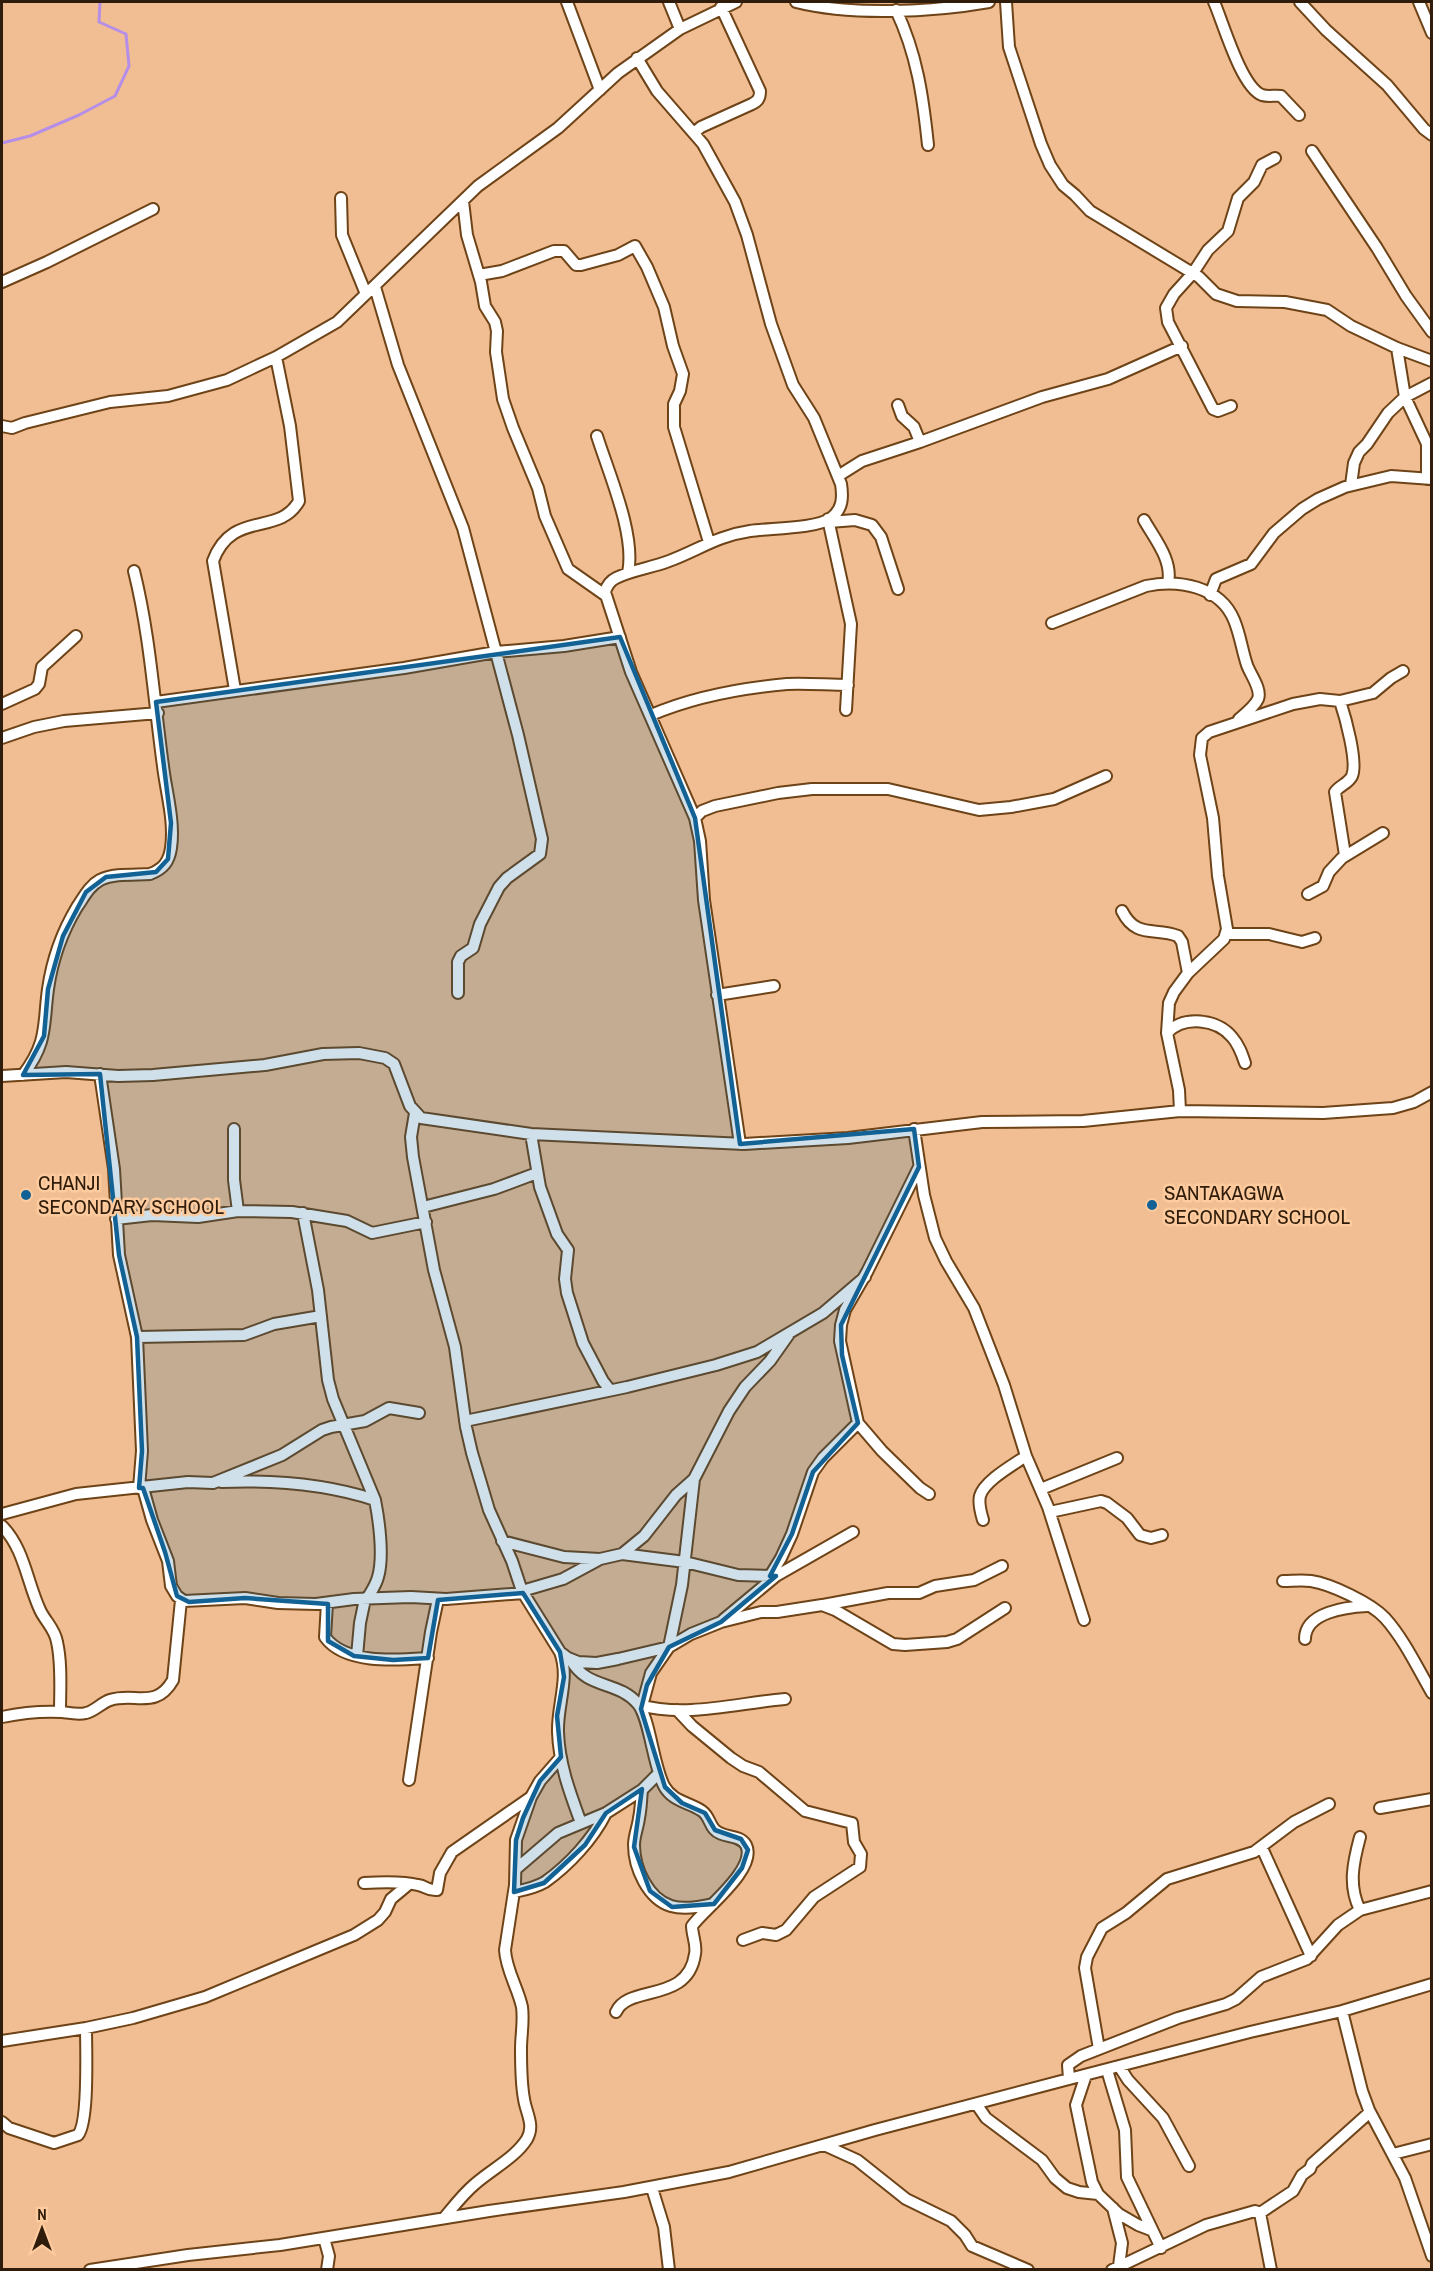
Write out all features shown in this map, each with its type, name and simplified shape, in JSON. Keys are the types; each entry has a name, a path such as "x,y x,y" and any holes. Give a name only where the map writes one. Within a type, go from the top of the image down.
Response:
{"street":[{"path":"567,2 600,90"},
{"path":"669,2 680,29"},
{"path":"5,430 110,402 168,396 227,381 276,357 337,322 486,179 558,128 637,58 680,29 721,7 736,2"},
{"path":"796,2 840,9 896,10 919,5 989,2"},
{"path":"1006,2 1009,47 1041,144 1059,178 1097,217 1131,235 1207,282 1216,294 1256,303 1285,302 1327,310 1352,326 1396,348 1431,361"},
{"path":"1214,2 1247,81 1264,96 1281,96 1299,115"},
{"path":"1300,2 1326,30 1387,85 1431,135"},
{"path":"1419,2 1431,33"},
{"path":"695,132 701,127 758,101 760,96 721,7"},
{"path":"896,10 907,33 918,67 928,145"},
{"path":"637,58 657,91 695,132 735,202 747,235 771,324 793,385 814,418 843,494 842,504 828,521"},
{"path":"1312,151 1431,332"},
{"path":"1231,406 1218,411 1213,409 1168,322 1166,308 1208,250 1228,231 1238,198 1254,183 1262,165 1275,158"},
{"path":"341,198 342,235 370,291 462,528 526,768 542,848 535,859 520,868 499,887 480,924 472,948 461,956 458,962 458,993"},
{"path":"463,201 464,223 486,306 497,331 496,352 503,399 518,443 538,488 545,516 568,569 605,595"},
{"path":"2,282 153,209"},
{"path":"479,275 502,271 554,251 564,251 576,265 587,265 618,255 635,246 647,267 664,307 672,346 682,374 680,391 674,404 674,427 709,542"},
{"path":"838,477 862,461 1042,397 1108,379 1182,346"},
{"path":"1210,595 1216,579 1251,564 1269,539 1302,509 1318,499 1351,485 1391,476 1429,479 1427,444 1406,397 1396,348"},
{"path":"235,690 213,561 216,551 233,532 286,515 299,501 290,426 276,357"},
{"path":"1351,485 1354,463 1359,452 1388,413 1406,397 1431,383"},
{"path":"898,405 902,416 914,427 920,442"},
{"path":"597,436 625,526 631,553 628,573"},
{"path":"740,1144 717,995 695,818 631,672 605,595 606,586 628,573 671,560 709,542 751,531 828,521 855,520 873,525 880,537 898,589"},
{"path":"1144,520 1162,548 1169,577 1168,583"},
{"path":"828,521 850,614 846,710"},
{"path":"23,1074 36,1058 44,1036 48,989 63,936 86,892 92,885 106,877 156,872 165,865 171,850 157,708 134,571"},
{"path":"1052,623 1146,586 1168,583 1193,585 1222,603 1234,620 1248,670 1259,694 1258,700 1237,722"},
{"path":"2,704 35,689 39,684 42,667 76,636"},
{"path":"2,738 34,727 157,708 235,690 404,668 496,652 564,646 620,637"},
{"path":"1180,1111 1179,1090 1167,1033 1169,1003 1188,973 1224,939 1226,934 1213,818 1200,755 1202,738 1209,732 1237,722 1310,700 1340,701 1373,693 1403,671"},
{"path":"651,715 672,706 755,689 789,684 848,685"},
{"path":"1340,701 1354,772 1350,779 1335,792 1345,855"},
{"path":"695,818 702,811 715,806 778,793 812,789 888,789 978,810 1011,807 1054,799 1106,776"},
{"path":"1308,894 1323,886 1329,872 1345,855 1383,833"},
{"path":"1122,911 1129,923 1139,929 1178,936 1182,942 1188,973"},
{"path":"1226,934 1269,934 1302,942 1315,938"},
{"path":"717,995 774,986"},
{"path":"1167,1033 1175,1024 1184,1022 1194,1021 1215,1025 1231,1035 1238,1044 1245,1063"},
{"path":"2,1076 66,1072 153,1075 265,1065 324,1054 367,1054 385,1058 394,1064 414,1113 411,1137 412,1157 434,1270 455,1347 465,1421 472,1453 489,1510 523,1592 565,1664 557,1716 561,1757 566,1784 581,1823"},
{"path":"2,1717 60,1712 84,1714 110,1700 148,1699 164,1692 172,1680 181,1600 171,1586 168,1561 141,1488 142,1451 137,1337 119,1255 114,1169 100,1074"},
{"path":"414,1113 421,1118 433,1121 531,1134 740,1144 848,1138 982,1122 1083,1121 1180,1111 1323,1113 1392,1108 1414,1102 1431,1092"},
{"path":"234,1129 234,1180 238,1211"},
{"path":"914,1129 919,1167 935,1238 946,1261 975,1308 1004,1385 1026,1456 1050,1512 1084,1620"},
{"path":"531,1134 537,1173 554,1226 568,1250 567,1293 583,1343 610,1390"},
{"path":"919,1167 865,1277 844,1310 841,1325 842,1355 858,1424 882,1451 929,1494"},
{"path":"423,1207 494,1188 537,1173"},
{"path":"116,1219 152,1215 198,1217 238,1211 303,1213 347,1221 372,1233 426,1222"},
{"path":"303,1213 318,1290 328,1380 375,1500 378,1516 380,1568 374,1587 366,1599 360,1623 357,1656"},
{"path":"465,1421 716,1365 757,1352 823,1313 865,1277"},
{"path":"137,1337 244,1335 274,1324 321,1316"},
{"path":"622,1554 644,1536 676,1495 694,1479 729,1412 745,1387 770,1361 790,1334"},
{"path":"213,1483 282,1455 322,1430 365,1420 389,1408 419,1413"},
{"path":"773,1576 792,1534 813,1472 823,1458 858,1424"},
{"path":"982,1520 979,1504 983,1490 998,1475 1026,1456"},
{"path":"1041,1489 1117,1458"},
{"path":"616,2012 625,2000 666,1990 689,1973 696,1951 692,1926 724,1893 746,1862 748,1855 746,1844 737,1838 717,1832 705,1813 682,1803 665,1787 640,1706 651,1673 665,1656 669,1647 685,1562 694,1479"},
{"path":"2,1514 60,1497 118,1488 141,1488 188,1482 266,1480 327,1489 375,1500"},
{"path":"1050,1512 1101,1501 1127,1518 1140,1535 1151,1538 1162,1534"},
{"path":"2,1526 8,1532 20,1554 40,1612 57,1640 60,1712"},
{"path":"721,1622 773,1576 853,1532"},
{"path":"502,1541 564,1557 600,1559"},
{"path":"181,1600 196,1602 245,1598 297,1604 366,1599 438,1599 523,1592 563,1579 600,1559 622,1554 685,1562 738,1575 773,1576"},
{"path":"571,1660 597,1663 669,1647 691,1634 721,1622 761,1612 777,1612 888,1593 919,1593 935,1586 974,1580 1002,1566"},
{"path":"1283,1581 1318,1582 1379,1612 1391,1626 1431,1693"},
{"path":"409,1780 438,1599"},
{"path":"327,1603 325,1637 335,1646 357,1656 380,1660 428,1658"},
{"path":"822,1605 835,1610 893,1644 905,1645 947,1642 957,1639 1005,1608"},
{"path":"1305,1640 1307,1630 1312,1623 1332,1610 1342,1607 1367,1606"},
{"path":"560,1652 571,1660 583,1676 618,1689 640,1706 654,1709 719,1708 785,1699"},
{"path":"677,1710 730,1758 759,1772 805,1811 852,1823 854,1842 861,1854 860,1867 814,1897 786,1930 776,1935 758,1934 743,1940"},
{"path":"444,2218 470,2189 518,2150 528,2138 531,2130 524,2098 521,2005 505,1960 505,1950 514,1892 516,1840 531,1797 540,1781 561,1757"},
{"path":"516,1869 558,1833 606,1812 642,1790 659,1773"},
{"path":"642,1790 634,1847 642,1877 650,1891 659,1900 672,1906 695,1908 714,1904"},
{"path":"364,1882 410,1884 437,1890 440,1872 452,1852 531,1797"},
{"path":"1380,1808 1431,1799"},
{"path":"1100,2049 1085,1968 1102,1928 1167,1879 1254,1852 1294,1822 1329,1804"},
{"path":"514,1892 544,1883 585,1845 597,1830 606,1812"},
{"path":"1360,1837 1352,1873 1352,1891 1360,1910"},
{"path":"1262,1848 1311,1956"},
{"path":"2,2041 86,2028 175,2007 307,1956 354,1935 378,1920 391,1899 410,1884"},
{"path":"1069,2079 1069,2064 1081,2056 1178,2018 1226,2004 1236,1999 1261,1977 1304,1961 1338,1925 1360,1910 1431,1892"},
{"path":"96,2269 324,2238 652,2188 729,2172 1069,2079 1250,2032 1342,2011 1431,1984"},
{"path":"1342,2011 1362,2091 1370,2112 1405,2178 1431,2256"},
{"path":"2,2122 9,2128 54,2143 78,2135 83,2126 85,2106 86,2028"},
{"path":"1119,2066 1128,2080 1163,2118 1189,2166"},
{"path":"1107,2070 1125,2130 1127,2177 1161,2248"},
{"path":"1086,2075 1076,2105 1088,2170 1098,2194 1113,2208 1138,2225 1152,2230"},
{"path":"977,2105 986,2118 1042,2160 1055,2178 1067,2188 1098,2194"},
{"path":"1116,2268 1206,2224 1251,2212 1260,2213 1293,2191 1302,2175 1310,2169 1314,2161 1370,2112"},
{"path":"1393,2154 1431,2144"},
{"path":"824,2145 857,2160 906,2199 951,2221 972,2246 1028,2270"},
{"path":"652,2188 664,2227 669,2270"},
{"path":"1113,2208 1122,2242 1116,2268"},
{"path":"1260,2213 1271,2270"},
{"path":"324,2238 328,2256 327,2270"}],"highlighted area":[{"path":"620,637 695,818 740,1144 914,1129 919,1167 841,1325 842,1355 858,1423 813,1472 792,1534 770,1576 776,1576 721,1622 669,1647 647,1685 641,1709 665,1787 682,1803 705,1813 715,1830 741,1839 748,1850 742,1868 714,1904 672,1907 650,1891 634,1847 642,1789 606,1813 585,1845 544,1883 514,1892 516,1840 523,1818 540,1781 561,1757 557,1716 564,1677 560,1652 523,1593 438,1600 428,1658 393,1660 354,1656 328,1641 328,1604 245,1598 189,1602 177,1596 143,1488 139,1488 142,1451 137,1337 119,1255 100,1074 23,1075 44,1036 48,989 63,936 86,892 106,877 156,872 168,859 171,823 156,702"}],"waterway":[{"path":"2,143 30,136 79,115 115,96 129,66 126,34 99,22 100,2"}],"place":[{"name":"CHANJI SECONDARY SCHOOL","path":"26,1195"},
{"name":"SANTAKAGWA SECONDARY SCHOOL","path":"1152,1205"}]}
